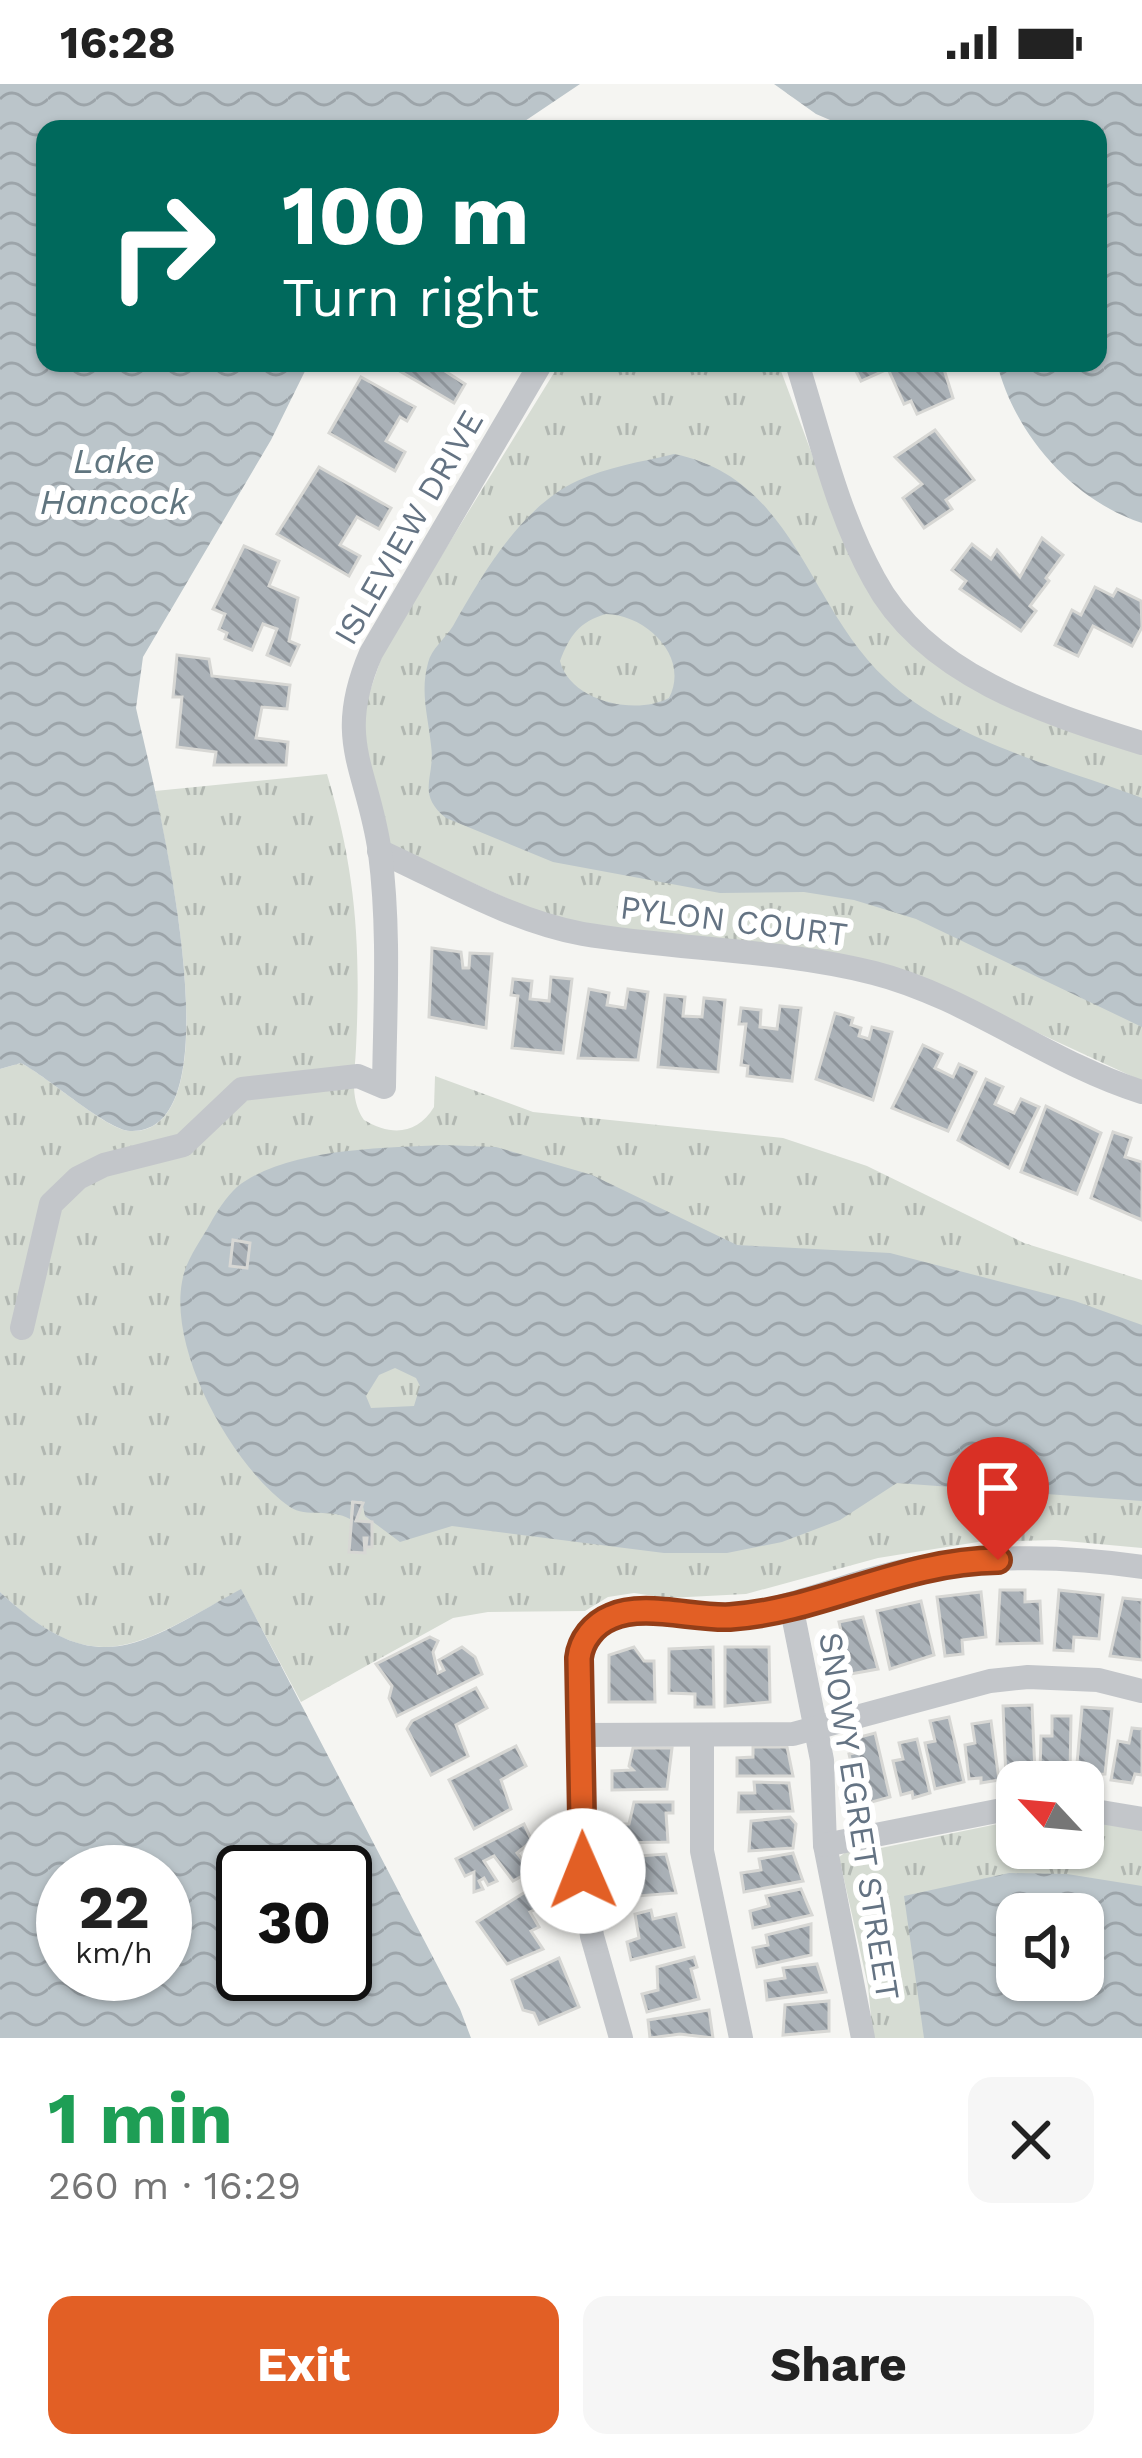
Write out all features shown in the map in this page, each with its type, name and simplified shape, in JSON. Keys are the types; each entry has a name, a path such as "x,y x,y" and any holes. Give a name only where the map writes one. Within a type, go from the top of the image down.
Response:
{"street":[{"name":"ISLEVIEW DRIVE","path":"22,1328 51,1204 78,1178 104,1165 183,1145 242,1089 358,1076 384,1087 386,950 380,851 352,736 353,695 371,653 536,372"},
{"path":"800,372 846,519 876,584 907,622 980,681 1142,743"},
{"name":"PYLON COURT","path":"380,851 523,917 580,933 820,961 880,974 1061,1060 1142,1092"},
{"path":"621,2038 592,1936 583,1871 580,1735 580,1645 612,1616 632,1612 733,1617 791,1605 882,1576 964,1560 1068,1559 1142,1567"},
{"name":"SNOWY EGRET STREET","path":"791,1605 816,1730 825,1845 863,2038"},
{"path":"580,1735 702,1738 816,1730 990,1681 1098,1680 1142,1691"},
{"path":"702,1738 702,1851 741,2038"},
{"path":"825,1845 996,1812"},
{"path":"1104,1813 1142,1819"}],"green space":[{"path":"554,372 781,372 822,481 938,661 1142,748 1142,1081 921,979 572,921 526,907 386,844 357,729 385,647"},
{"path":"327,774 354,910 358,976 354,1086 364,1120 384,1129 412,1128 434,1107 435,1076 533,1112 783,1138 867,1166 1024,1243 1142,1280 1142,1548 1055,1540 978,1542 878,1558 746,1594 668,1598 634,1593 608,1597 585,1611 488,1612 453,1618 301,1702 241,1590 174,1626 119,1646 92,1646 65,1638 34,1621 0,1592 0,1069 21,1063 119,1128 129,1131 161,1120 179,1088 186,1040 185,983 155,791"},
{"path":"1104,1821 1142,1827 1142,2038 873,2038 868,1986 839,1857 850,1849 871,1850 996,1824 996,1869 1104,1869"}],"water":[{"name":"Lake Hancock","path":"0,84 580,84 526,120 36,120 36,372 305,372 271,440 143,657 136,708 170,869 186,1015 182,1075 164,1117 130,1131 107,1122 21,1063 0,1069"},
{"path":"774,84 1142,84 1142,523 1092,498 1050,461 1017,414 1000,372 1107,372 1107,120 830,120"},
{"path":"674,454 715,468 747,489 796,548 859,649 913,701 974,736 1142,798 1142,1027 916,919 854,900 804,892 720,893 553,862 446,818 437,809 429,792 432,756 426,674 432,653 477,585 521,525 557,493 612,468","holes":["606,614 649,630 669,654 674,668 669,698 622,705 590,695 566,675 560,661 577,631"]},
{"path":"443,1145 496,1147 592,1175 737,1245 890,1253 1075,1301 1142,1325 1142,1501 897,1483 840,1520 782,1542 727,1553 664,1553 452,1526 400,1542 365,1516 362,1501 351,1501 350,1519 290,1507 268,1489 227,1437 195,1374 181,1310 182,1282 193,1252 222,1204 257,1174 336,1152","holes":["395,1368 416,1378 420,1386 414,1406 371,1408 366,1396 379,1375"]},
{"path":"241,1589 471,2038 0,2038 0,1592 34,1621 92,1646 119,1646 174,1626"},
{"path":"1009,1873 1067,1874 1142,1886 1142,2038 924,2038 904,1896"}],"building":[{"path":"401,372 447,372 465,384 454,403"},
{"path":"856,372 881,372 861,381"},
{"path":"889,372 945,372 953,398 917,414 911,401 904,404"},
{"path":"361,377 415,407 407,421 400,417 386,441 405,452 395,471 329,433"},
{"path":"935,430 974,480 946,500 952,509 924,528 903,498 922,484 895,457"},
{"path":"319,467 391,508 379,529 357,517 340,545 360,556 349,576 277,534"},
{"path":"1042,538 1063,555 1030,606 1036,611 1021,631 960,589 966,581 952,570 972,544 991,559 997,550 1020,577"},
{"path":"244,546 279,561 269,586 298,598 289,641 299,645 290,665 267,655 277,629 263,624 252,650 225,639 227,633 219,629 225,614 213,609"},
{"path":"1095,587 1113,596 1117,589 1141,601 1142,627 1132,646 1093,626 1078,656 1055,645 1072,610 1081,615"},
{"path":"177,655 209,659 212,676 290,685 287,709 262,707 256,738 288,742 286,765 214,765 216,752 177,747 182,697 173,697"},
{"path":"432,948 461,952 463,968 469,968 470,953 492,954 486,1028 429,1017"},
{"path":"551,977 572,979 563,1053 512,1048 518,996 511,995 513,979 532,981 530,999 549,1001"},
{"path":"589,989 609,993 607,1005 625,1008 628,989 648,992 638,1060 578,1058"},
{"path":"665,995 685,997 683,1016 702,1017 704,998 725,1000 718,1072 658,1067"},
{"path":"780,1006 801,1008 792,1081 747,1076 748,1066 741,1065 746,1024 739,1024 741,1008 761,1010 760,1027 777,1029"},
{"path":"835,1013 853,1018 851,1025 861,1028 859,1036 869,1039 872,1027 892,1032 873,1100 816,1079"},
{"path":"923,1045 942,1054 935,1068 953,1077 959,1064 976,1072 948,1131 892,1108"},
{"path":"986,1079 1003,1087 995,1104 1014,1113 1021,1099 1039,1107 1009,1168 958,1140"},
{"path":"1046,1106 1101,1133 1077,1194 1021,1172"},
{"path":"1113,1132 1131,1138 1125,1157 1142,1162 1142,1220 1091,1198"},
{"path":"233,1240 250,1243 247,1268 230,1266"},
{"path":"353,1502 363,1503 356,1521 372,1522 372,1547 366,1547 364,1538 365,1553 349,1552"},
{"path":"1000,1590 1025,1590 1025,1602 1040,1601 1042,1643 997,1644"},
{"path":"1059,1590 1103,1595 1099,1639 1074,1637 1073,1651 1054,1650"},
{"path":"981,1592 986,1637 962,1640 963,1654 945,1656 937,1597"},
{"path":"1123,1598 1142,1600 1142,1660 1110,1656"},
{"path":"921,1601 934,1655 890,1669 877,1611"},
{"path":"863,1617 878,1669 834,1677 827,1637 842,1635 839,1622"},
{"path":"430,1637 438,1641 433,1652 438,1673 444,1670 439,1660 462,1647 475,1657 482,1674 397,1716 389,1698 392,1686 376,1664"},
{"path":"634,1647 644,1661 654,1661 655,1702 609,1702 609,1655"},
{"path":"713,1647 714,1707 695,1707 695,1694 669,1693 669,1649"},
{"path":"725,1647 769,1647 770,1702 725,1706"},
{"path":"476,1688 487,1708 456,1725 468,1756 431,1775 407,1729 412,1721"},
{"path":"1032,1705 1035,1761 1005,1761 1003,1706"},
{"path":"1082,1707 1112,1709 1105,1774 1104,1761 1077,1761"},
{"path":"1052,1716 1071,1716 1070,1761 1040,1761 1041,1736 1052,1736"},
{"path":"949,1717 964,1782 935,1789 925,1743 935,1741 930,1721"},
{"path":"991,1721 996,1780 969,1779 965,1745 975,1743 972,1724"},
{"path":"1132,1728 1142,1729 1142,1775 1135,1774 1132,1783 1111,1780 1118,1741 1129,1743"},
{"path":"875,1733 890,1797 861,1805 849,1754 860,1752 856,1738"},
{"path":"917,1739 930,1793 913,1798 912,1792 901,1795 893,1761 903,1759 899,1743"},
{"path":"516,1746 526,1766 501,1780 511,1809 474,1829 449,1780"},
{"path":"753,1747 787,1747 793,1776 737,1776 737,1758 753,1757"},
{"path":"633,1748 672,1748 667,1789 612,1790 612,1771 633,1770 629,1766"},
{"path":"754,1782 789,1783 793,1811 738,1812 739,1793 755,1793"},
{"path":"634,1802 673,1802 673,1813 666,1813 668,1842 613,1843 612,1824 629,1824"},
{"path":"790,1817 796,1824 793,1848 749,1851 751,1821"},
{"path":"524,1824 532,1841 517,1853 531,1871 513,1881 494,1856 484,1861 497,1881 488,1885 484,1878 479,1881 483,1889 474,1892 474,1872 465,1876 456,1859"},
{"path":"793,1853 803,1881 744,1892 741,1873 761,1870 759,1859"},
{"path":"666,1854 676,1893 638,1896 636,1874 614,1876 613,1858"},
{"path":"543,1881 554,1901 530,1912 539,1927 531,1931 543,1949 507,1964 477,1922"},
{"path":"801,1889 812,1915 753,1928 750,1911 769,1906 766,1896"},
{"path":"651,1910 653,1919 676,1914 684,1947 631,1960 627,1942 639,1938 635,1914"},
{"path":"811,1924 811,1955 757,1967 753,1948 768,1945 766,1935"},
{"path":"694,1957 697,1967 691,1969 699,1999 647,2012 642,1994 658,1990 657,1967"},
{"path":"559,1958 579,2007 539,2024 534,2013 523,2010 512,1980"},
{"path":"817,1964 826,1992 767,2000 765,1981 785,1978 783,1968"},
{"path":"829,2001 829,2031 783,2035 785,2005"},
{"path":"709,2010 713,2038 680,2034 650,2038 648,2020"}],"route":[{"path":"583,1871 579,1658 580,1645 592,1630 612,1616 632,1612 733,1617 791,1605 882,1576 964,1560 998,1560"}]}
